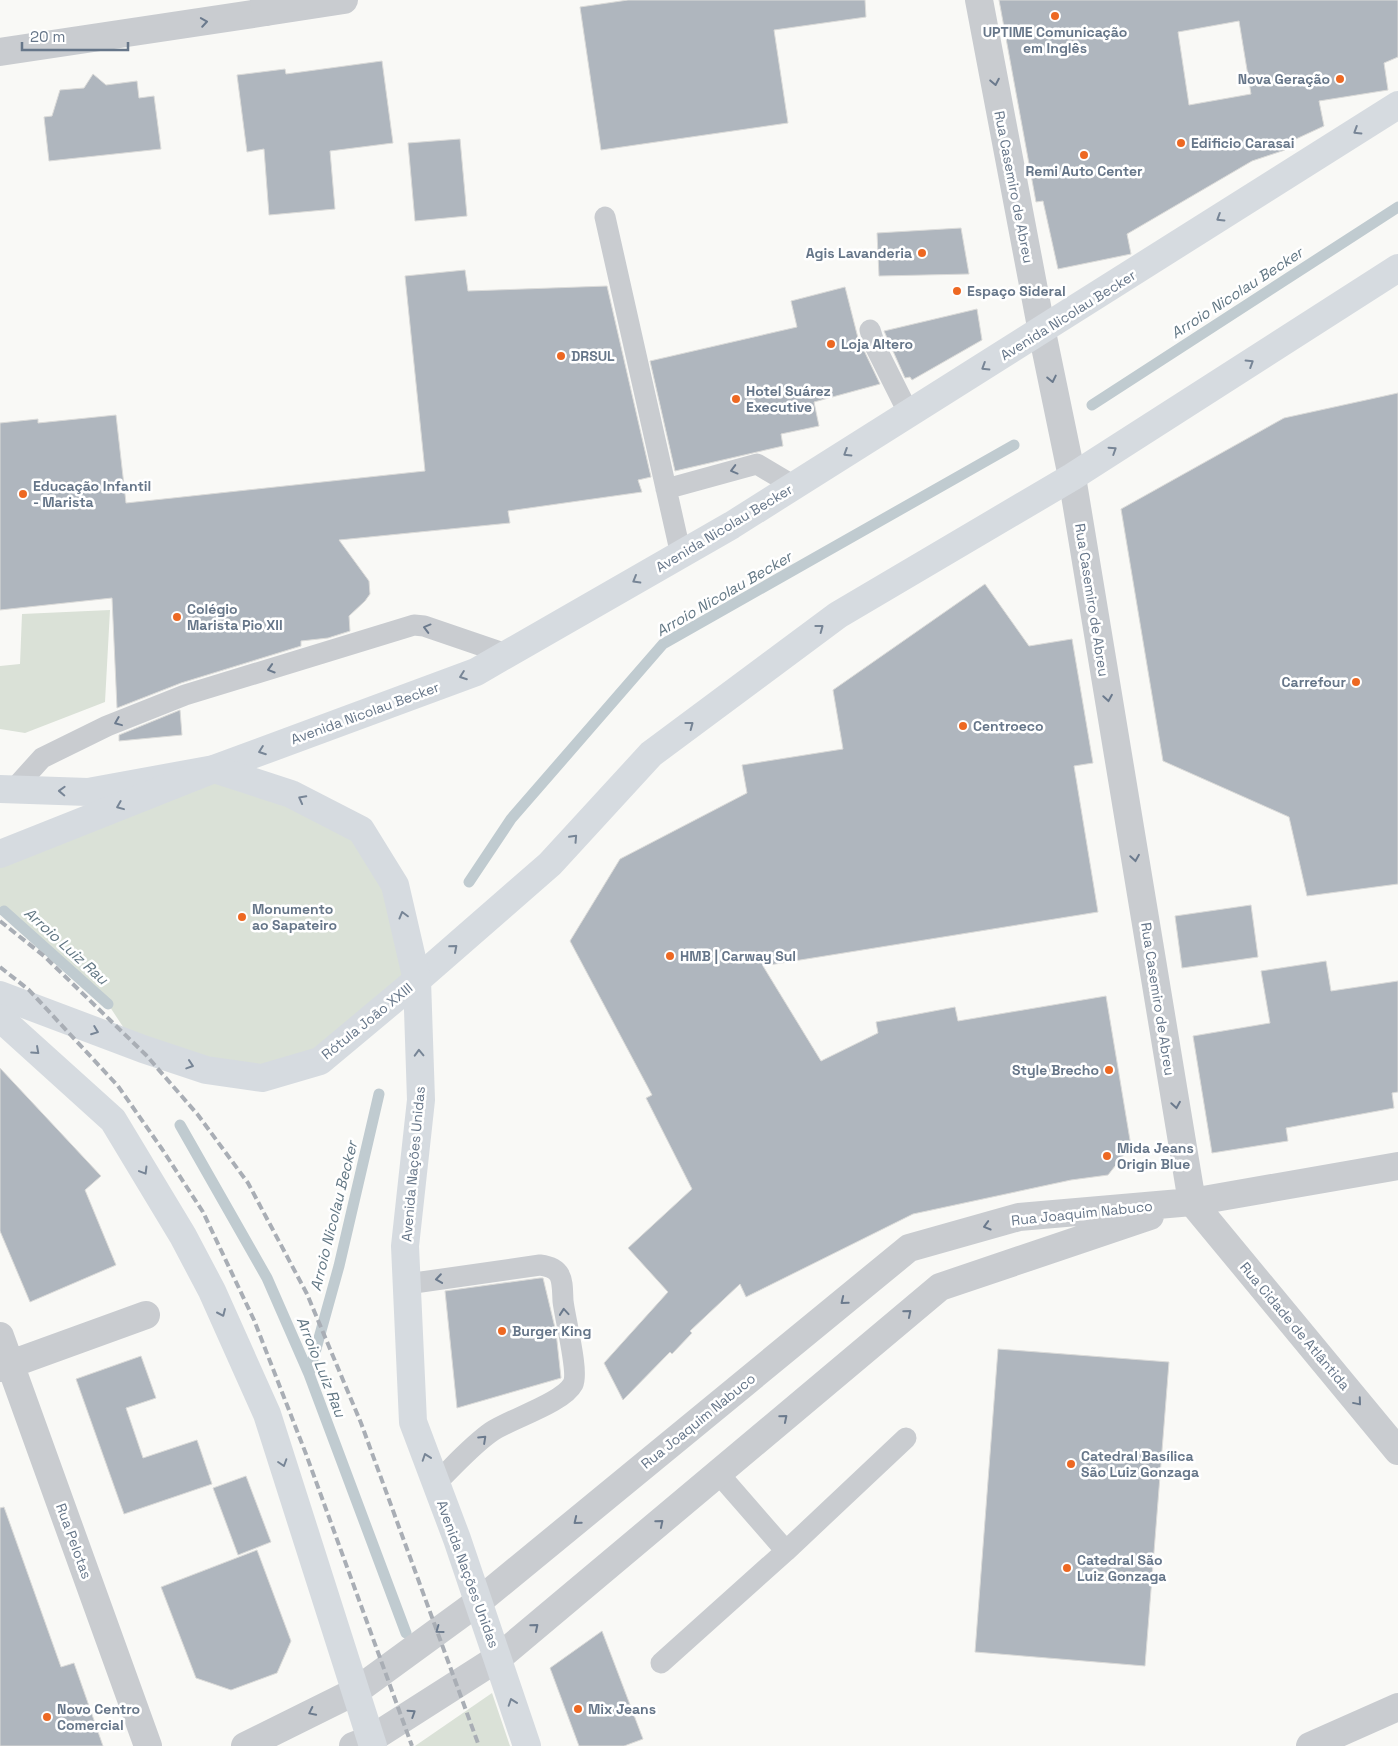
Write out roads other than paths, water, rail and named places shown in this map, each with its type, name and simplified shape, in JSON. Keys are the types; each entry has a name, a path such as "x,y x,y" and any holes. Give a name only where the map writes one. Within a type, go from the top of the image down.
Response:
{"main road":[{"name":"Avenida Nicolau Becker","path":"0,854 214,769 476,672 681,555 794,486 1042,332 1398,105"},
{"path":"418,980 550,864 652,754 838,616 1072,477 1398,268"},
{"name":"Avenida Nações Unidas","path":"7,789 88,792 214,769 291,794 361,830 395,885 418,980 421,1100 405,1246 413,1422 457,1539 527,1746"},
{"name":"Rótula João XXIII","path":"0,995 143,1049 206,1070 262,1078 320,1060 418,980"},
{"path":"0,1018 113,1120 183,1236 212,1291 268,1414 356,1691 366,1744"}],"street":[{"path":"0,52 266,6 344,0"},
{"name":"Rua Casemiro de Abreu","path":"979,0 1042,332 1072,477 1192,1202"},
{"name":"Rua Joaquim Nabuco","path":"245,1746 356,1691 478,1602 909,1248 1019,1217 1192,1202 1398,1166"},
{"name":"Rua Joaquim Nabuco","path":"366,1744 498,1658 940,1287 1192,1202"},
{"name":"Rua Cidade de Atlântida","path":"1192,1202 1398,1451"},
{"path":"5,1366 146,1315"},
{"name":"Rua Pelotas","path":"0,1336 5,1366 148,1746"},
{"path":"1310,1746 1398,1707"}],"lane":[{"path":"604,217 681,555"},
{"path":"870,330 875,346 909,414"},
{"path":"666,489 757,464 794,486"},
{"path":"7,789 42,758 107,726 184,695 414,625 424,626 506,654"},
{"path":"407,1284 540,1265 551,1266 559,1273 562,1282 565,1323 576,1370 573,1384 562,1395 491,1432 435,1484"},
{"path":"661,1663 786,1551 906,1438"},
{"path":"718,1473 786,1551"}],"waterway":[{"name":"Arroio Nicolau Becker","path":"1092,405 1398,207"},
{"name":"Arroio Nicolau Becker","path":"469,882 511,819 663,644 1014,445"},
{"name":"Arroio Luiz Rau","path":"4,911 108,1004"},
{"name":"Arroio Nicolau Becker","path":"309,1374 339,1266 379,1094"},
{"name":"Arroio Nicolau Becker","path":"180,1125 267,1278 309,1374 406,1633"}],"railway":[{"path":"0,921 44,956 146,1055 198,1115 248,1183 307,1294 361,1423 479,1746"},
{"path":"0,967 29,990 118,1086 203,1212 254,1320 306,1454 412,1746"}],"place":[{"name":"UPTIME Comunicação em Inglês","path":"1055,16"},
{"name":"Nova Geração","path":"1340,79"},
{"name":"Edificio Carasai","path":"1181,143"},
{"name":"Remi Auto Center","path":"1084,155"},
{"name":"Agis Lavanderia","path":"922,253"},
{"name":"Espaço Sideral","path":"957,291"},
{"name":"Loja Altero","path":"831,344"},
{"name":"DRSUL","path":"561,356"},
{"name":"Hotel Suárez Executive","path":"736,399"},
{"name":"Educação Infantil - Marista","path":"23,494"},
{"name":"Colégio Marista Pio XII","path":"177,617"},
{"name":"Carrefour","path":"1356,682"},
{"name":"Centroeco","path":"963,726"},
{"name":"Monumento ao Sapateiro","path":"242,917"},
{"name":"HMB | Carway Sul","path":"670,956"},
{"name":"Style Brecho","path":"1109,1070"},
{"name":"Mida Jeans Origin Blue","path":"1107,1156"},
{"name":"Burger King","path":"502,1331"},
{"name":"Catedral Basílica São Luiz Gonzaga","path":"1071,1464"},
{"name":"Catedral São Luiz Gonzaga","path":"1067,1568"},
{"name":"Mix Jeans","path":"578,1709"},
{"name":"Novo Centro Comercial","path":"47,1717"}]}
